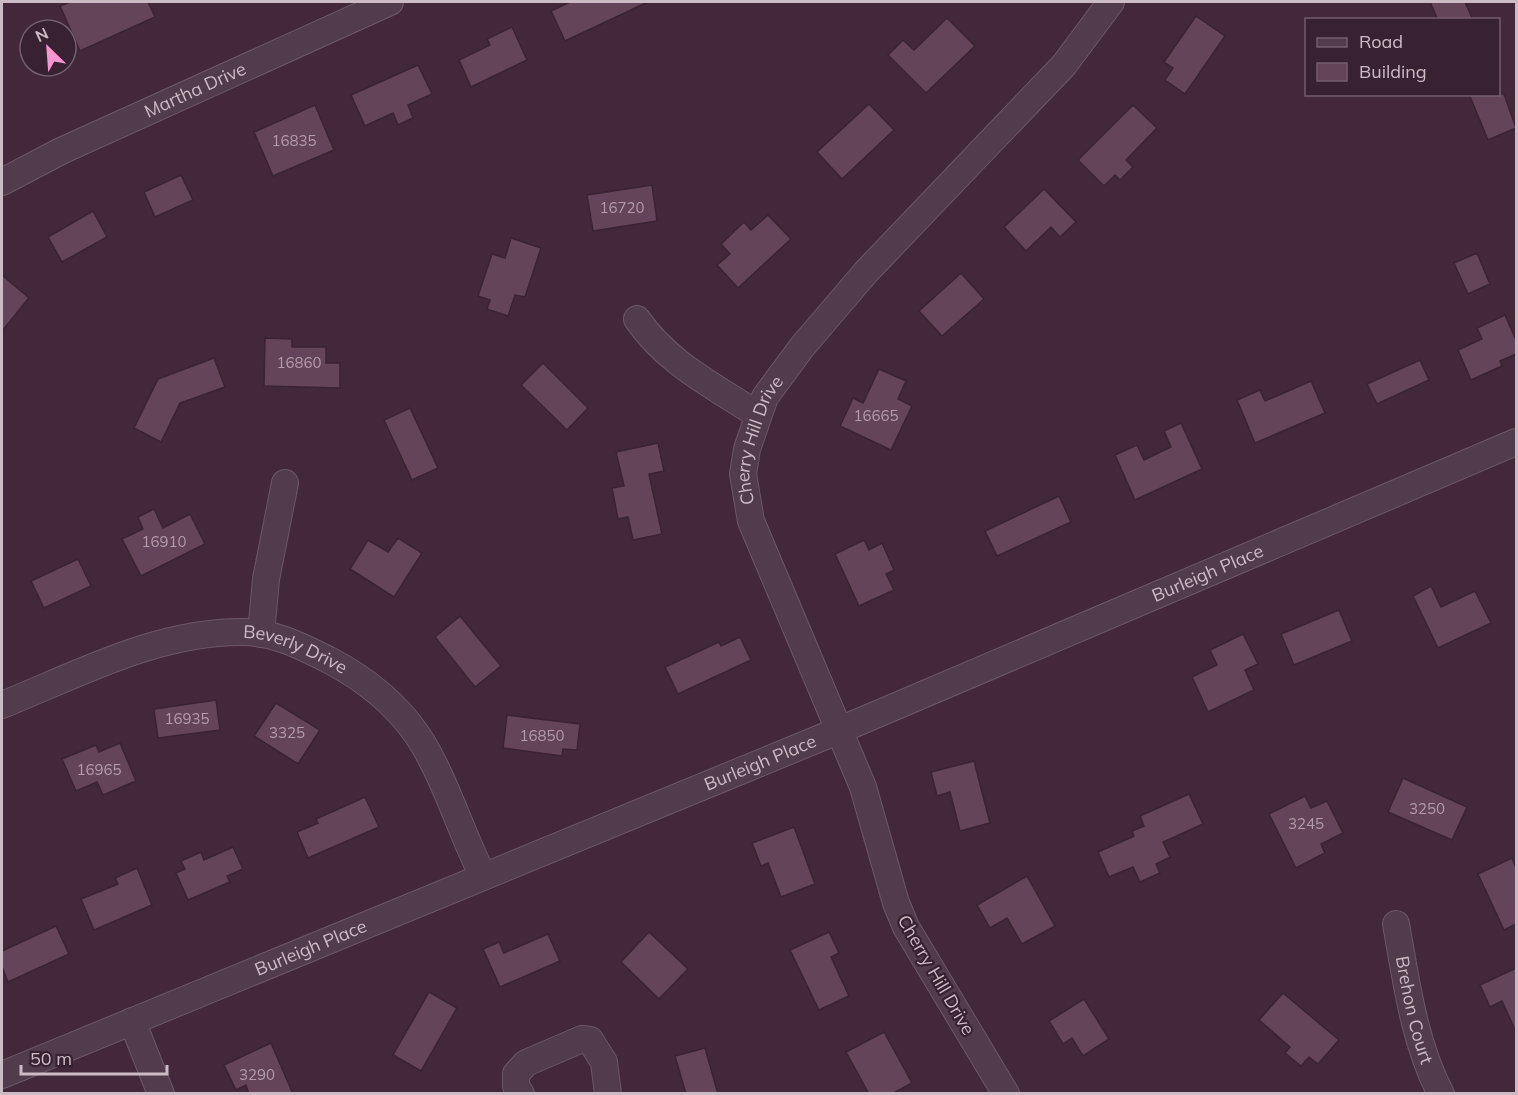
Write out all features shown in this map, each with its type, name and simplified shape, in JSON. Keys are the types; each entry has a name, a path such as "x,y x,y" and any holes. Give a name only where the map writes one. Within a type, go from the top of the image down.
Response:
{"street":[{"name":"Martha Drive","path":"2,182 61,151 390,2"},
{"name":"Cherry Hill Drive","path":"1006,1094 906,927 896,903 863,787 751,521 743,474 747,449 765,397 816,331 866,272 1064,65 1111,2"},
{"path":"638,319 651,339 684,368 758,415"},
{"name":"Burleigh Place","path":"2,1075 802,743 840,730 1516,442"},
{"path":"261,634 266,579 285,483"},
{"name":"Beverly Drive","path":"2,705 166,642 244,632 261,634 308,650 355,673 384,695 418,737 429,755 483,876"},
{"name":"Brehon Court","path":"1396,924 1404,975 1423,1050 1441,1094"},
{"path":"132,1021 162,1094"},
{"path":"520,1094 516,1086 516,1074 526,1063 582,1039 590,1040 604,1062 608,1094"}],"building":[{"path":"70,2 148,2 155,17 80,51 78,18 65,18 60,6"},
{"path":"570,2 648,2 565,41 551,11"},
{"path":"1430,2 1465,2 1472,18 1437,18"},
{"path":"1196,16 1225,36 1185,94 1165,80 1173,68 1164,62"},
{"path":"947,18 975,46 926,93 888,55 903,40 914,50"},
{"path":"512,27 527,60 471,87 459,60 490,45 487,39"},
{"path":"418,65 432,94 408,105 413,118 398,125 393,113 365,126 351,95"},
{"path":"1504,94 1516,128 1488,140 1470,96"},
{"path":"869,104 894,130 842,179 817,152"},
{"path":"315,105 334,150 273,176 254,132"},
{"path":"1133,105 1157,128 1126,160 1133,167 1120,180 1115,175 1104,186 1078,160"},
{"path":"181,175 193,200 155,217 144,192"},
{"path":"652,185 657,221 593,231 587,195"},
{"path":"1044,189 1076,222 1060,237 1051,227 1026,251 1004,227"},
{"path":"93,211 107,237 62,262 48,237"},
{"path":"768,215 791,239 738,288 717,265 730,254 721,244 744,222 751,230"},
{"path":"511,238 541,248 525,297 515,295 508,316 487,309 490,300 478,296 492,254 505,258"},
{"path":"1477,253 1490,284 1468,294 1454,263"},
{"path":"961,273 984,299 942,336 919,311"},
{"path":"2,275 29,298 2,331"},
{"path":"1505,315 1516,340 1516,354 1500,361 1502,366 1471,380 1458,350 1482,339 1477,328"},
{"path":"265,338 292,339 292,347 326,347 326,363 340,363 340,388 264,386"},
{"path":"214,358 225,387 180,403 161,442 134,428 158,379"},
{"path":"1420,360 1429,380 1377,404 1367,384"},
{"path":"543,363 588,408 567,430 521,385"},
{"path":"879,369 906,381 898,399 912,406 891,450 840,426 853,398 863,403"},
{"path":"1311,381 1325,413 1255,443 1237,400 1260,390 1265,401"},
{"path":"410,408 438,468 412,480 384,420"},
{"path":"1181,423 1202,469 1135,500 1115,455 1137,445 1144,460 1171,447 1164,431"},
{"path":"658,443 664,471 649,474 662,534 633,540 628,517 618,519 612,488 624,486 616,452"},
{"path":"1059,496 1071,522 997,556 985,531"},
{"path":"154,509 163,528 190,514 205,544 141,576 122,539 143,529 138,517"},
{"path":"398,538 422,553 394,597 350,569 368,540 388,552"},
{"path":"864,540 869,550 882,543 894,570 886,574 894,590 859,606 835,554"},
{"path":"78,559 91,586 44,608 31,581"},
{"path":"1431,586 1441,607 1475,591 1491,623 1438,648 1413,596"},
{"path":"1339,610 1352,641 1294,665 1281,634"},
{"path":"460,616 501,666 475,687 435,637"},
{"path":"1243,634 1258,664 1245,670 1254,690 1208,712 1192,677 1217,665 1210,650"},
{"path":"740,637 751,660 678,694 665,667 719,642 721,646"},
{"path":"216,700 220,730 158,738 154,709"},
{"path":"276,703 320,730 298,764 254,736"},
{"path":"507,715 580,724 577,750 563,749 562,756 503,748"},
{"path":"120,743 136,781 103,795 97,782 76,791 62,759 96,745 99,752"},
{"path":"974,761 990,823 960,831 950,792 937,796 931,772"},
{"path":"1403,778 1467,807 1452,840 1388,812"},
{"path":"1189,794 1203,824 1163,842 1170,857 1156,864 1160,873 1140,882 1133,867 1109,877 1098,852 1134,836 1132,831 1144,826 1140,816"},
{"path":"1305,796 1311,808 1327,801 1343,833 1321,844 1325,853 1296,868 1269,814"},
{"path":"365,797 379,827 308,858 297,832 318,823 316,819"},
{"path":"794,827 815,884 781,897 768,863 761,866 752,843"},
{"path":"233,847 243,869 227,876 230,882 188,900 176,873 185,869 181,861 201,852 204,860"},
{"path":"1512,858 1516,868 1516,924 1504,930 1478,874"},
{"path":"137,868 152,905 94,930 81,899 118,884 115,878"},
{"path":"1027,876 1055,926 1022,944 1007,918 990,928 977,905"},
{"path":"56,926 69,954 8,982 2,967 2,951"},
{"path":"649,932 688,969 659,999 621,962"},
{"path":"829,932 839,953 831,957 849,996 819,1010 790,950"},
{"path":"548,934 560,961 500,987 483,949 499,942 504,953"},
{"path":"1516,968 1516,1032 1502,1001 1490,1007 1480,985"},
{"path":"429,992 457,1008 421,1071 393,1055"},
{"path":"1283,993 1339,1040 1318,1064 1309,1057 1301,1066 1285,1053 1290,1047 1259,1020"},
{"path":"1084,999 1109,1039 1083,1056 1072,1038 1063,1044 1049,1021"},
{"path":"884,1032 912,1083 892,1094 869,1094 846,1052"},
{"path":"271,1043 293,1094 249,1094 246,1085 236,1090 224,1065"},
{"path":"705,1048 718,1094 686,1094 675,1056"}]}
